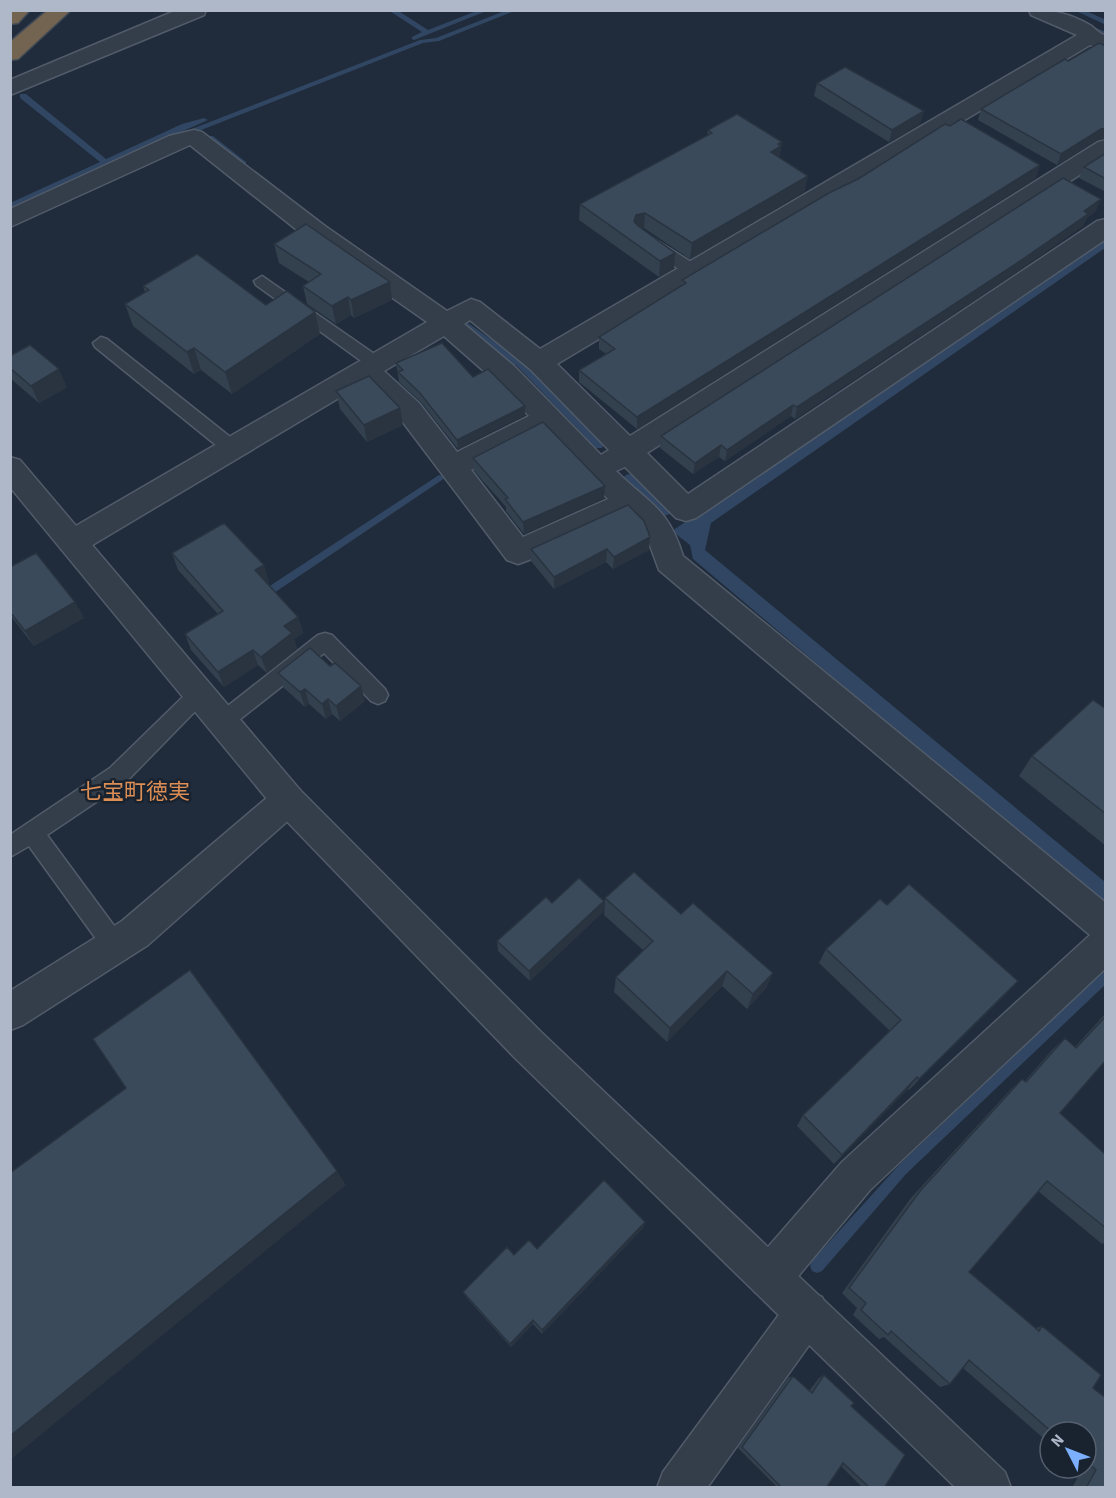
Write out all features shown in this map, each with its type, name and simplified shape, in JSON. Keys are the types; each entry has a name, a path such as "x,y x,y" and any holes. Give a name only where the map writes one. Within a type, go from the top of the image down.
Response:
{"highway":[{"path":"10,18 20,10"},
{"path":"10,54 61,10"}],"street":[{"path":"10,88 196,10"},
{"path":"539,362 693,271 962,123 1097,40 1085,31 1039,10"},
{"path":"10,219 177,141 194,137 316,232 446,323 504,373 629,502 640,506 660,530 670,562 1106,926"},
{"path":"599,470 1106,147"},
{"path":"660,530 686,510 1106,227"},
{"path":"73,542 471,308 539,362 686,510"},
{"path":"372,367 409,410 518,552 629,502"},
{"path":"453,467 549,418"},
{"path":"10,467 288,800 527,1044 989,1488"},
{"path":"10,1012 135,933 288,800"},
{"path":"770,1276 856,1176 1106,944"},
{"path":"679,1488 807,1312"}],"lane":[{"path":"643,235 693,271"},
{"path":"262,281 372,367"},
{"path":"101,343 232,448"},
{"path":"222,722 325,641 378,695"},
{"path":"10,847 118,775 199,694"},
{"path":"32,832 115,946"}],"water":[{"path":"1105,236 1105,248 711,523 705,550 1105,882 1105,907 693,559 690,545 672,531"}],"building":[{"path":"1099,43 1106,46 1106,128 1061,154 981,109 1065,59 1068,61"},
{"path":"845,67 924,111 892,130 817,83"},
{"path":"737,114 782,142 778,144 781,146 771,152 808,176 692,243 645,213 636,215 634,221 637,225 675,253 660,261 580,204 712,133 708,130"},
{"path":"961,119 1040,165 637,417 579,370 615,349 599,337 686,283 682,280 829,193 858,179 945,124 950,126"},
{"path":"1106,153 1106,179 1084,167"},
{"path":"1063,178 1101,199 1084,211 1088,214 797,407 793,405 727,450 721,445 695,463 661,436"},
{"path":"306,224 390,282 351,300 348,297 332,306 303,286 321,274 274,244"},
{"path":"197,254 266,305 287,291 315,312 225,372 194,348 187,352 125,304 149,290 143,286"},
{"path":"442,343 473,377 488,369 525,406 457,440 420,393 398,372 403,370 396,363"},
{"path":"30,345 59,369 31,386 10,368 10,356"},
{"path":"369,376 400,408 364,425 336,391"},
{"path":"543,422 605,486 523,522 505,499 508,498 473,458"},
{"path":"628,505 644,521 650,537 614,557 607,549 554,577 531,549"},
{"path":"224,523 264,565 255,570 298,617 284,626 292,633 261,657 253,650 218,672 185,634 223,611 172,553"},
{"path":"36,553 75,602 25,631 10,612 10,567"},
{"path":"310,648 330,666 335,663 361,686 336,706 328,699 322,704 305,689 300,692 278,673"},
{"path":"1093,700 1106,709 1106,814 1032,756"},
{"path":"634,872 681,914 693,903 773,973 753,994 727,971 670,1028 616,977 653,941 605,898"},
{"path":"579,878 604,901 529,971 497,941 546,897 552,903"},
{"path":"909,884 1018,981 919,1079 917,1077 842,1155 803,1115 901,1020 826,949 880,899 887,905"},
{"path":"190,970 337,1171 10,1436 10,1173 126,1088 93,1039"},
{"path":"1106,1016 1106,1060 1060,1113 1106,1155 1106,1228 1047,1181 969,1272 1039,1331 1042,1326 1101,1375 1093,1388 1106,1398 1106,1488 1086,1488 1090,1480 1098,1480 1098,1420 1038,1420 969,1360 950,1384 891,1331 888,1335 861,1310 866,1303 849,1288 920,1191 1022,1079 1026,1082 1065,1038 1076,1048"},
{"path":"604,1180 645,1222 542,1330 533,1320 510,1344 463,1292 507,1247 514,1255 529,1240 537,1249"},
{"path":"824,1375 854,1403 851,1406 905,1455 884,1488 870,1488 843,1463 826,1488 782,1488 742,1447 793,1376 812,1393"}],"waterway":[{"path":"391,10 428,33"},
{"path":"428,33 486,10"},
{"path":"183,134 422,41 437,40 514,10"},
{"path":"1077,10 1106,23"},
{"path":"1086,26 1106,35"},
{"path":"414,38 428,33"},
{"path":"23,96 104,162"},
{"path":"10,206 185,126 204,120"},
{"path":"210,138 243,164"},
{"path":"468,326 520,364 599,446"},
{"path":"629,477 665,513"},
{"path":"262,596 439,478"},
{"path":"817,1266 902,1170 1106,976"}],"district":[{"name":"七宝町徳実","path":"135,792"}]}
